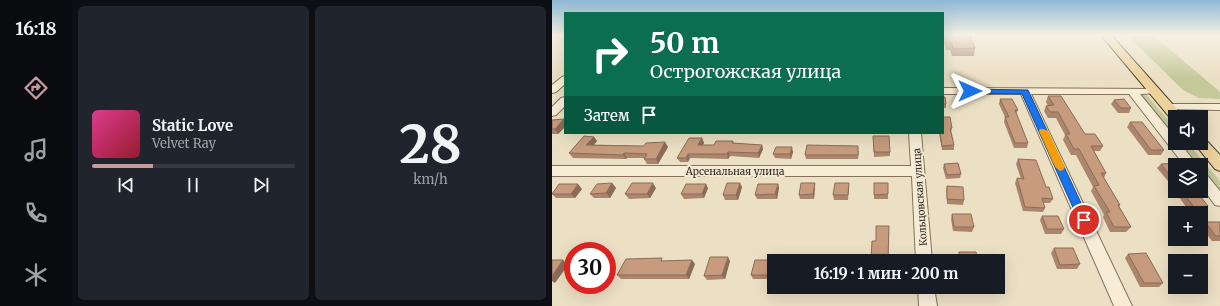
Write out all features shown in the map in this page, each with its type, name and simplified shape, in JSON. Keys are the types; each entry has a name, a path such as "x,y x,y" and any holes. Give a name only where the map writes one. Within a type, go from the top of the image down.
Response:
{"main road":[{"path":"1118,49 1171,110"},
{"path":"1207,150 1220,164"}],"street":[{"path":"552,90 564,80"},
{"path":"552,90 564,90"},
{"path":"944,91 1154,92"},
{"path":"1025,91 1123,306"},
{"path":"1132,91 1185,158"},
{"path":"552,113 564,101"},
{"path":"1168,107 1220,107"},
{"name":"Кольцовская улица","path":"915,134 924,254"},
{"name":"Арсенальная улица","path":"552,171 918,171"},
{"path":"1208,186 1220,201"},
{"path":"927,294 928,306"}],"green space":[{"path":"1142,49 1170,49 1220,92 1220,99 1199,98 1183,90"},
{"path":"1136,93 1145,93 1168,120 1168,132"},
{"path":"1184,150 1194,150 1201,158 1190,158"},
{"path":"1208,167 1220,181 1220,194 1208,179"}],"building":[{"path":"1048,96 1061,96 1085,134 1095,134 1103,146 1091,146 1106,173 1101,173 1131,227 1114,227 1106,212 1110,212 1094,186 1099,185 1079,149 1074,149 1066,134 1070,134 1058,112 1050,112 1046,106 1054,105"},
{"path":"944,97 945,97 946,104 944,104"},
{"path":"1000,99 1012,99 1018,110 1015,110 1028,143 1015,143 1005,117 1009,117"},
{"path":"1124,99 1131,108 1121,108 1114,100"},
{"path":"944,117 950,117 952,128 950,128 954,145 942,146 940,134 944,134"},
{"path":"564,119 555,129 552,129 552,120"},
{"path":"1130,122 1142,122 1164,150 1151,150"},
{"path":"584,136 594,137 586,145 644,146 646,143 665,142 656,159 644,159 647,154 624,153 623,155 569,153"},
{"path":"873,136 889,136 890,152 874,152"},
{"path":"689,138 702,138 698,145 714,145 716,141 733,141 732,143 762,145 758,153 728,152 727,154 688,154 686,158 677,158"},
{"path":"807,145 858,146 858,155 805,155"},
{"path":"776,147 792,147 790,154 773,154"},
{"path":"1018,159 1036,160 1046,187 1049,187 1053,199 1042,198 1045,208 1025,207 1017,178 1024,179"},
{"path":"958,163 961,174 947,175 944,164"},
{"path":"1161,164 1168,164 1168,173"},
{"path":"612,183 606,193 590,194 597,184"},
{"path":"632,183 653,183 647,194 625,194"},
{"path":"727,183 740,183 736,195 723,195"},
{"path":"801,183 815,183 813,194 799,195"},
{"path":"835,183 849,183 848,195 833,195"},
{"path":"874,183 888,183 888,194 874,195"},
{"path":"559,184 578,184 571,194 552,194"},
{"path":"686,184 706,184 702,194 681,194"},
{"path":"758,184 778,184 775,194 755,195"},
{"path":"947,186 963,187 964,200 947,199"},
{"path":"1187,198 1202,198 1208,206 1193,206"},
{"path":"952,214 971,214 974,227 954,227"},
{"path":"1042,216 1058,216 1064,229 1047,229"},
{"path":"1208,222 1220,222 1220,236 1216,236 1208,226"},
{"path":"876,226 889,226 888,254 871,254 872,241 876,241"},
{"path":"1054,248 1073,248 1080,264 1060,265"},
{"path":"959,252 976,252 976,254 959,254"},
{"path":"1146,253 1163,283 1144,283 1128,254"},
{"path":"710,257 728,257 722,275 704,276"},
{"path":"662,258 661,261 692,260 686,275 617,275 626,259"},
{"path":"552,260 563,260 552,276"},
{"path":"755,260 767,260 767,275 751,275"}],"slow traffic":[{"path":"1043,131 1060,167"}],"route":[{"path":"970,91 1025,91 1084,220"}]}
